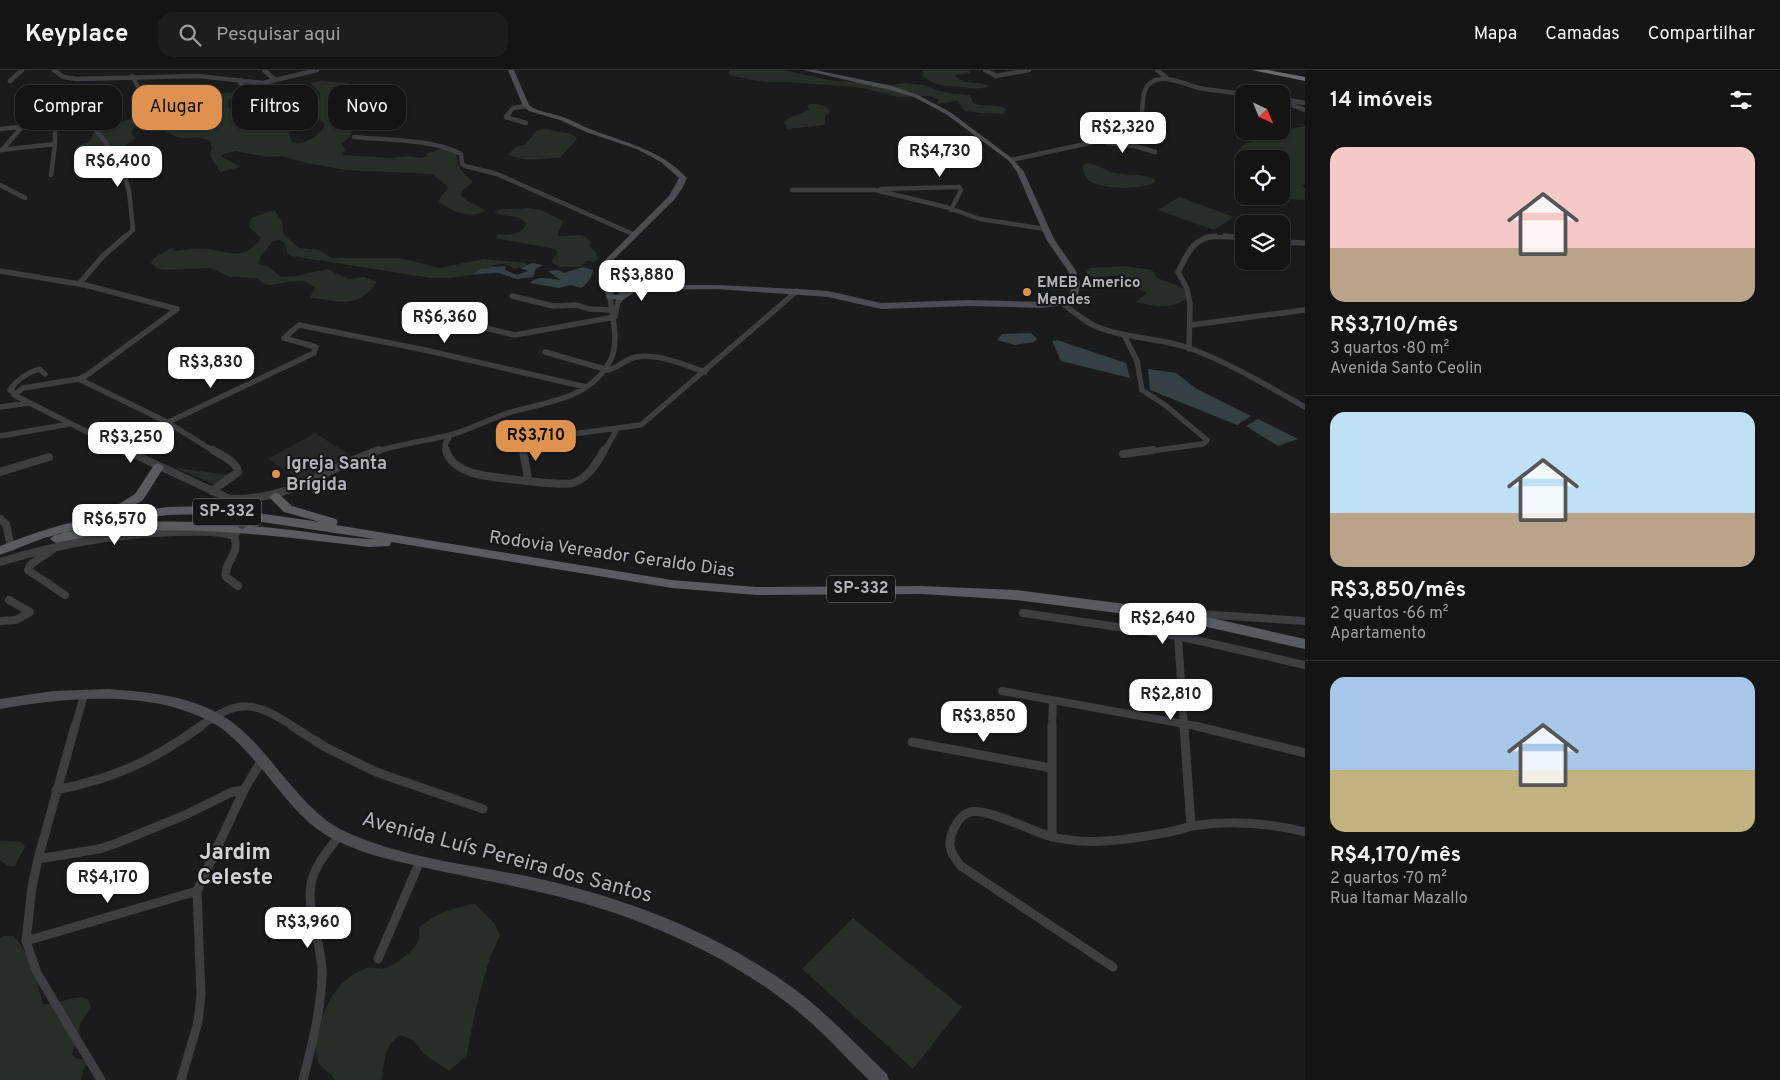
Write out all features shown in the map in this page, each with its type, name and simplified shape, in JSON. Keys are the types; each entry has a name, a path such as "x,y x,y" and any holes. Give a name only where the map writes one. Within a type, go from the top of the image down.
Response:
{"highway":[{"path":"1256,70 1305,78"},
{"path":"1271,70 1305,78"}],"main road":[{"path":"97,521 139,497 158,467"},
{"path":"275,497 288,509 358,532"},
{"name":"Rodovia Vereador Geraldo Dias","path":"0,556 8,549 97,521 167,511 210,510 358,532 635,579 724,590 931,590 1031,597 1180,616 1305,644"},
{"path":"8,549 126,527 194,525 369,543 416,543"}],"street":[{"path":"10,81 22,70"},
{"path":"54,70 63,77 76,79 132,77"},
{"path":"59,70 68,76 78,78 205,76 263,83 317,70"},
{"path":"264,70 275,80"},
{"path":"511,70 526,106 536,113 562,119 588,131 639,148 663,162 683,178 680,187 670,199 605,264 604,271 614,317"},
{"path":"609,296 615,299 621,294 655,287 717,287 828,294 880,306 969,303 1041,305 1062,303 1074,295 1076,283 1068,263 1050,239 1020,172 1011,160 948,113 916,96 892,88 806,70"},
{"path":"985,70 991,75 997,76 1029,70"},
{"path":"1157,70 1168,79 1196,88 1235,93"},
{"path":"132,77 137,85"},
{"path":"1011,160 1128,135 1137,130 1141,124 1140,111 1146,88 1152,82 1168,79"},
{"path":"241,80 245,85"},
{"path":"263,85 275,80"},
{"path":"1290,101 1305,103"},
{"path":"1290,104 1305,110"},
{"path":"526,106 513,108 506,117 526,123"},
{"path":"154,116 170,120 155,125 145,124 154,116"},
{"path":"0,129 15,128"},
{"path":"1,151 19,130"},
{"path":"51,174 56,144 55,130"},
{"path":"79,284 103,256 133,230 130,224 129,189 120,165 95,130"},
{"path":"354,137 458,151 462,154 462,164 465,166 497,174 635,234"},
{"path":"1094,142 1122,144 1155,152"},
{"path":"1,151 56,144"},
{"path":"0,186 25,198"},
{"path":"792,190 959,187 961,190 951,210"},
{"path":"875,190 951,210 980,220 1046,229"},
{"path":"1189,348 1191,325 1188,291 1178,272 1191,246 1211,236 1235,237"},
{"path":"1290,242 1304,243"},
{"path":"0,271 79,284 172,305 177,309 79,380 23,388 14,394"},
{"path":"608,284 621,294"},
{"path":"528,479 523,450 525,444 542,438 641,425 797,292"},
{"path":"45,374 39,369 28,374 10,390 28,403 158,467 230,499 254,504 275,497 369,454 389,447 450,435 512,412 574,395 586,387 604,369 612,356 614,317 621,294"},
{"path":"512,296 553,306 577,305 589,309 612,310"},
{"path":"1062,303 1086,323 1104,331 1167,342 1189,348 1272,388 1305,407"},
{"path":"1191,325 1305,310"},
{"path":"442,318 515,335 614,317"},
{"path":"118,446 314,353 316,347 284,338 299,324 378,342 426,350 586,387"},
{"path":"1123,454 1203,444 1207,440 1165,405 1142,390 1137,361 1124,336"},
{"path":"545,352 604,369 612,369 631,359 643,357 656,358 705,372"},
{"path":"79,380 167,422 237,467 238,472 234,476 212,491"},
{"path":"0,408 28,403"},
{"path":"0,436 70,424"},
{"path":"450,435 446,445 448,458 452,463 472,473 567,485 587,476 617,428"},
{"path":"436,438 446,445"},
{"path":"0,472 49,457"},
{"path":"238,586 226,577 225,572 237,551 238,530 254,504"},
{"path":"0,519 6,524 8,549"},
{"path":"0,562 56,546 127,534 196,532 229,534 238,530"},
{"path":"56,546 30,565 28,570 66,595"},
{"path":"0,620 16,620 23,618 30,612 9,600"},
{"path":"1023,613 1178,636 1305,665"},
{"path":"1191,826 1182,722 1178,636 1180,616 1199,614 1305,621"},
{"path":"1002,691 1182,722 1305,753"},
{"path":"84,695 38,859 32,887 26,941 37,973 101,1080"},
{"name":"Avenida Luís Pereira dos Santos","path":"0,704 84,695 143,696 213,717 238,735 316,820 340,835 371,848 420,861 598,899 653,918 698,938 741,962 799,1003 881,1080"},
{"path":"1052,837 1051,768 1053,701"},
{"path":"56,790 91,783 127,770 167,750 220,712 245,706 256,706 273,713 325,747 376,772 483,808"},
{"path":"912,742 1051,768"},
{"path":"181,1080 198,1022 201,995 196,930 198,891 244,790 262,760"},
{"path":"38,859 99,849 117,843 232,792 244,790"},
{"path":"1113,967 962,866 953,855 950,846 956,827 963,817 970,812 994,816 1052,837 1081,841 1117,839 1174,831 1191,826 1264,824 1305,832"},
{"path":"303,1080 314,1041 322,975 322,954 314,920 311,885 323,860 340,835"},
{"path":"378,959 420,861"},
{"path":"26,941 198,891"}],"shaded area":[{"path":"729,70 784,70 833,81 924,85 946,93 970,95 973,103 999,106 1007,109 1003,114 965,111 958,101 937,104 938,99 930,96 899,97 857,87 765,82 732,76 729,74"},
{"path":"968,70 971,73 955,75 964,81 989,86 976,88 940,85 931,82 921,75 924,74 922,71"},
{"path":"320,81 349,83 352,85 328,85 328,130 352,130 351,136 342,144 345,149 343,155 421,158 427,156 427,153 450,147 456,154 460,169 473,182 462,191 461,195 466,200 486,211 467,214 456,212 439,203 441,196 448,187 432,174 345,170 302,162 282,156 267,157 235,151 221,156 240,167 220,172 210,155 212,148 210,141 199,138 179,137 161,130 222,130 222,93 232,93 232,98 228,100 228,107 232,110 232,130 292,130 289,134 292,142 307,141 316,136 325,124 318,119 320,93 318,85 310,83"},
{"path":"819,104 830,111 825,117 825,125 787,129 784,122 809,110 807,105"},
{"path":"132,119 132,135 136,138 102,162 89,163 76,149 77,146 90,141 94,130 122,130 122,121"},
{"path":"1305,126 1305,185 1302,185 1305,188 1305,200 1290,199 1290,150 1238,150 1246,143 1256,140 1290,140 1290,129"},
{"path":"547,129 568,133 577,139 560,158 520,159 508,154 516,147 525,145 537,130"},
{"path":"1088,163 1114,173 1150,177 1155,179 1155,182 1132,188 1096,184 1088,180 1083,170 1083,165"},
{"path":"1179,197 1234,217 1214,230 1158,210"},
{"path":"528,208 541,210 563,221 559,236 576,235 588,239 591,243 589,246 596,252 598,259 594,262 587,261 580,267 559,267 551,261 558,252 554,249 496,238 497,234 518,233 526,224 519,218 494,212"},
{"path":"274,210 282,221 283,234 299,248 320,250 331,258 400,258 440,268 484,259 527,263 526,266 514,269 508,265 498,264 488,268 493,270 488,273 449,278 431,278 291,256 287,253 285,243 280,240 273,241 261,256 258,264 269,267 281,277 297,276 327,269 349,279 364,277 377,282 366,294 359,298 352,301 339,302 310,298 315,287 304,281 272,285 265,284 256,278 230,277 210,268 165,270 158,269 151,263 154,258 172,248 175,251 203,249 237,254 243,253 255,245 261,238 249,227 251,218"},
{"path":"532,263 543,265 536,269 533,277 517,279 498,273 474,274 480,269 506,266 505,270 517,275 528,271 520,268"},
{"path":"1124,266 1152,270 1157,278 1185,290 1187,298 1168,306 1136,302 1147,293 1126,283 1123,277 1087,275 1087,271 1090,268"},
{"path":"583,267 593,270 589,280 581,288 571,285 559,288 530,283 540,278 560,280 548,271 558,270 564,273"},
{"path":"1031,333 1037,339 1034,342 1015,345 997,340 1002,334"},
{"path":"1057,340 1126,363 1130,378 1061,361 1052,341"},
{"path":"200,347 210,349 213,353 198,364 187,362"},
{"path":"1148,369 1176,373 1197,389 1251,416 1237,425 1150,390"},
{"path":"1258,419 1298,439 1278,446 1246,426"},
{"path":"315,433 353,457 304,482 268,459"},
{"path":"175,468 231,475 216,485"},
{"path":"0,841 21,842 25,846 15,866 9,866 0,861"},
{"path":"475,904 494,923 500,935 485,975 473,1020 467,1055 449,1071 424,1054 413,1040 400,1035 388,1049 384,1061 382,1080 335,1080 319,1064 316,1047 327,1006 337,990 358,972 369,968 386,968 400,960 418,943 419,927 425,922 446,912"},
{"path":"853,918 962,1007 913,1069 802,969"},
{"path":"14,936 25,952 35,976 43,1004 71,998 88,999 91,1008 81,1022 72,1054 75,1058 86,1060 90,1063 84,1067 81,1080 0,1080 0,938"}],"place":[{"name":"EMEB Americo Mendes","path":"1027,292"},
{"name":"Igreja Santa Brígida","path":"276,474"}],"district":[{"name":"Jardim Celeste","path":"235,866"}]}
